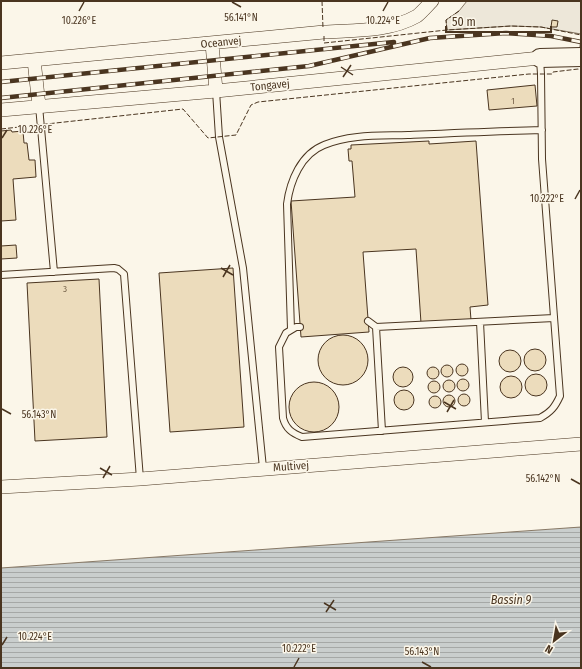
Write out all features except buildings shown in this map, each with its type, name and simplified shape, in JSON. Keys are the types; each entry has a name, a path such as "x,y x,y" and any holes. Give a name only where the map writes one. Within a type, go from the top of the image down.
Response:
{"street":[{"name":"Oceanvej","path":"1,63 324,32 376,29 400,23 418,15 432,1"},
{"path":"212,43 216,91"},
{"path":"540,58 581,57"},
{"name":"Tongavej","path":"1,110 216,91 540,58"},
{"path":"34,60 39,106"},
{"name":"Multivej","path":"1,487 140,479 262,468 581,444"}],"lane":[{"path":"300,327 286,332 279,347 283,418 285,426 293,434 302,438 540,418 549,413 556,406 560,396 542,159 540,58"},
{"path":"216,91 220,137 244,268 262,468"},
{"path":"39,106 54,272"},
{"path":"291,329 287,204 289,189 295,174 311,153 323,145 359,137 542,130"},
{"path":"1,275 114,268 118,269 124,274 140,479"},
{"path":"368,321 376,327 554,318"},
{"path":"480,322 486,422"},
{"path":"376,327 382,431"}],"shaded area":[{"path":"467,1 581,1 581,34 541,27 511,26 447,30 446,20 459,11"}],"water":[{"name":"Bassin 9","path":"581,527 581,668 1,668 1,568"}],"railway":[{"path":"1,98 309,66 430,38 506,33 551,36 581,42"},
{"path":"1,82 394,42"}],"fence":[{"path":"322,1 323,28"},
{"path":"447,30 446,20 459,11"},
{"path":"324,36 324,43 447,30 511,26 541,27 581,35 580,48"},
{"path":"1,129 183,109 208,138 236,135 251,105 258,102 529,74 552,74 553,72 578,69 581,70"}]}
